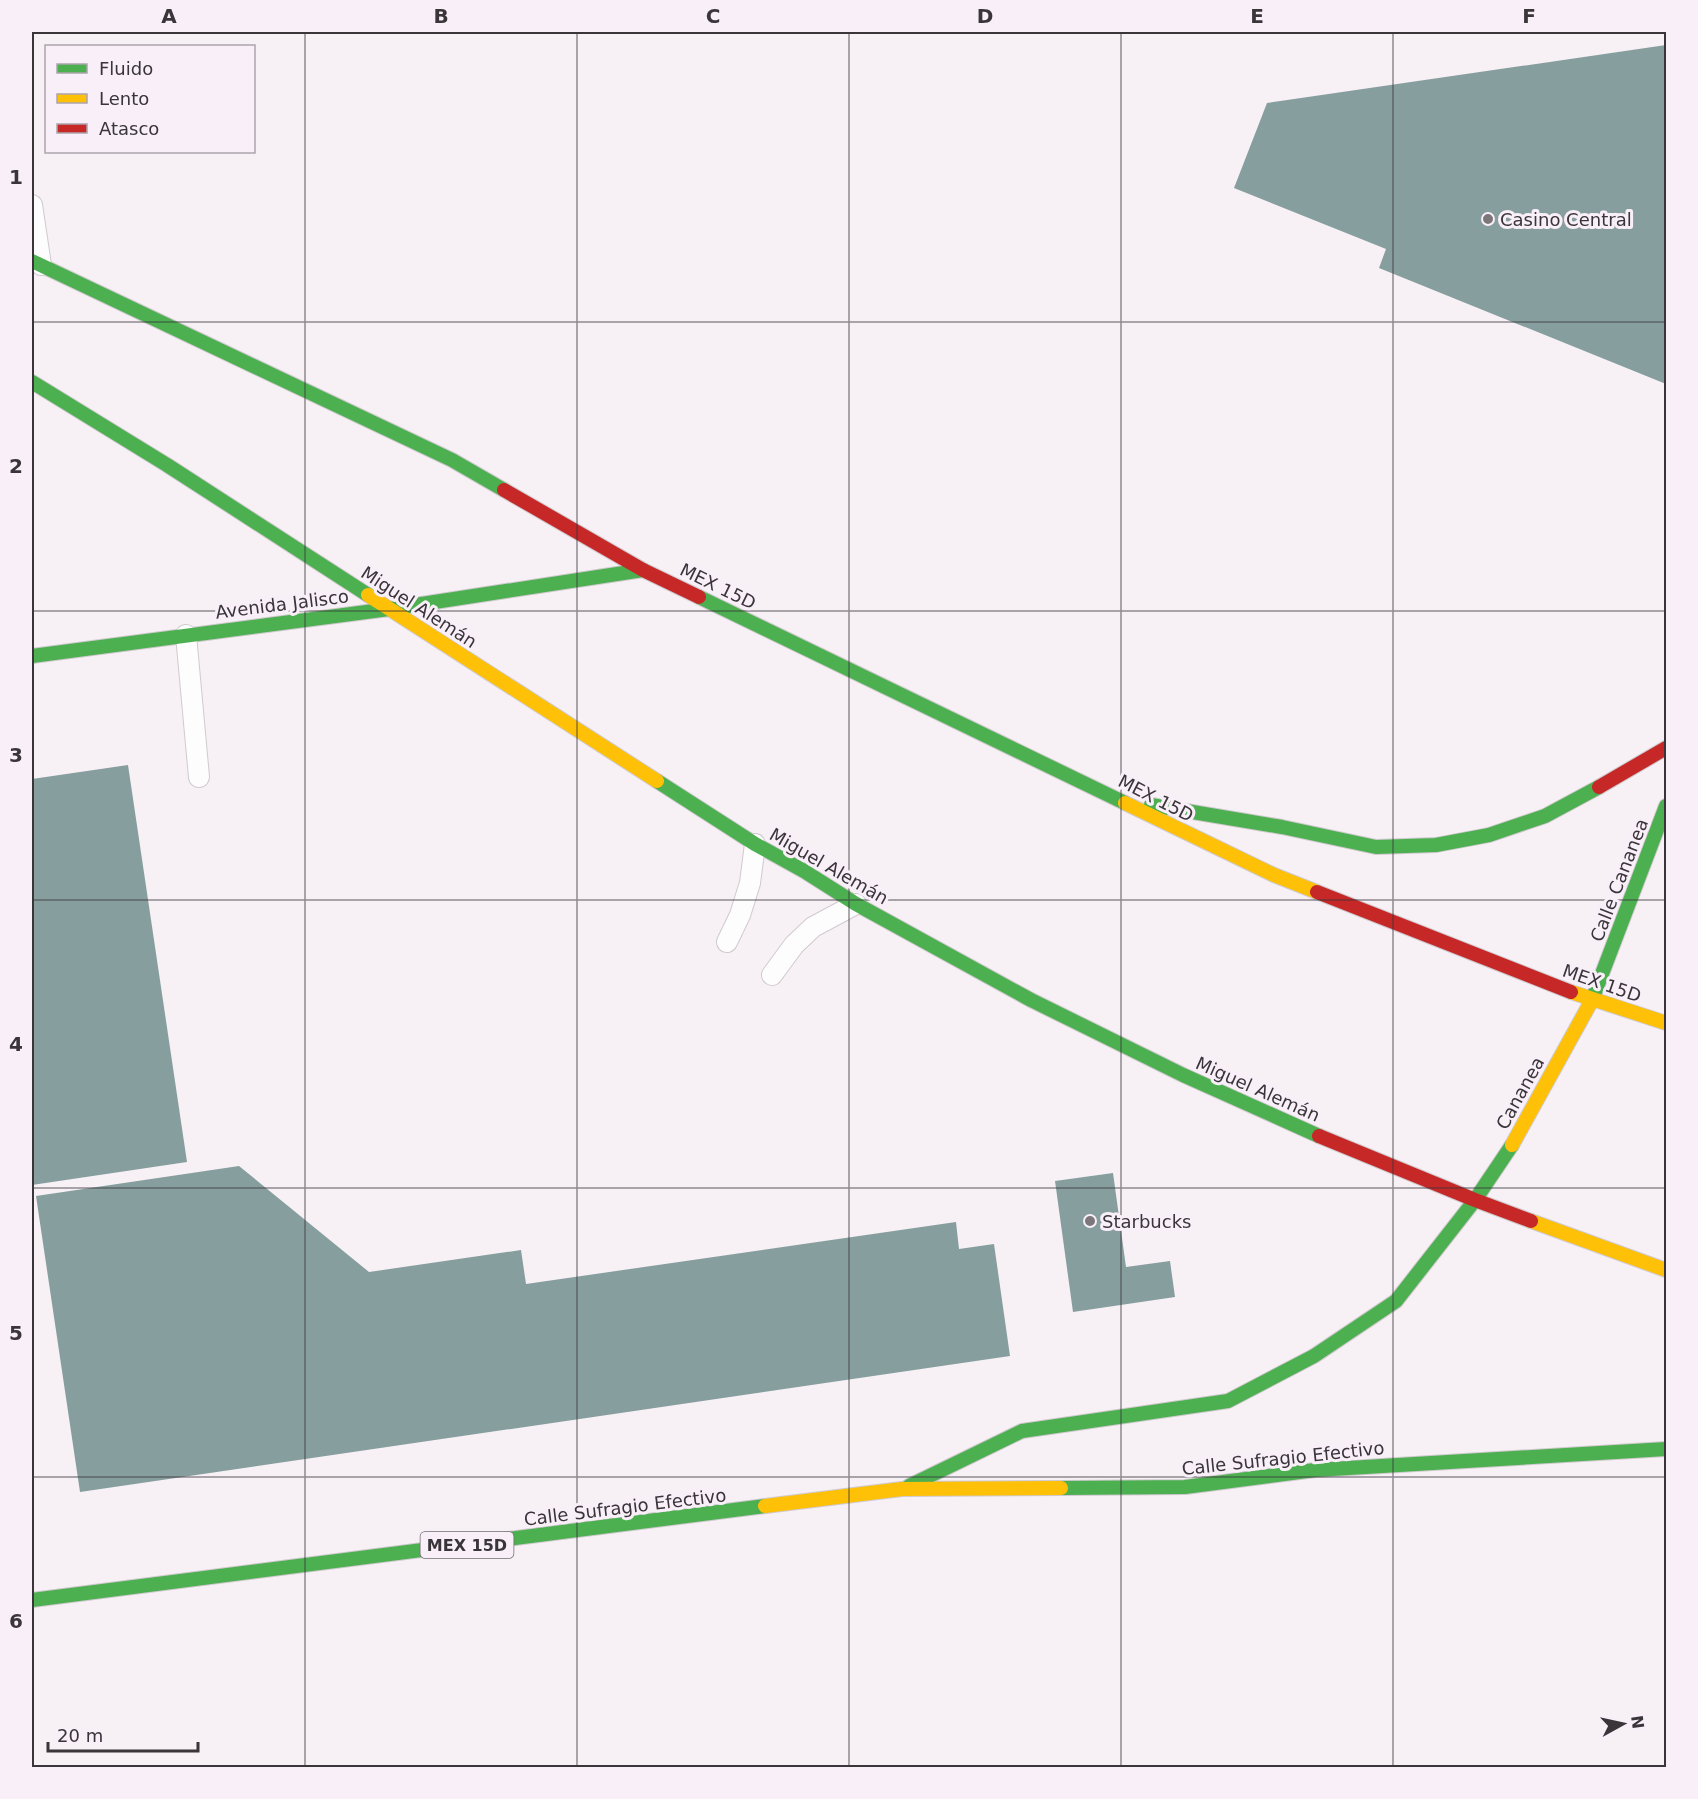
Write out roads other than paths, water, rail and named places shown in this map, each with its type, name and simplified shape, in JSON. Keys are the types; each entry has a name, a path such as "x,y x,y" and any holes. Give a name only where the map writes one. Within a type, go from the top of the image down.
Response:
{"main road":[{"path":"36,263 452,460 643,570"},
{"name":"Miguel Alemán","path":"32,382 167,465 755,844 804,871 856,904 1031,1000 1183,1076 1338,1145 1475,1200 1666,1270"},
{"name":"Avenida Jalisco","path":"32,656 389,609 643,570"},
{"name":"MEX 15D","path":"643,570 1274,875 1592,1000 1666,1023"},
{"path":"1120,800 1282,826 1376,847 1436,845 1490,835 1545,816 1666,748"},
{"name":"Calle Cananea","path":"1592,1000 1666,806"},
{"name":"Cananea","path":"1475,1200 1516,1138 1592,1000"},
{"name":"Calle Sufragio Efectivo","path":"902,1489 1022,1431 1228,1401 1314,1356 1396,1301 1475,1200"},
{"name":"Calle Sufragio Efectivo","path":"32,1600 902,1489 1185,1487 1315,1470 1666,1449"}],"lane":[{"path":"32,205 36,263"},
{"path":"186,635 199,777"},
{"path":"727,942 740,915 750,883 755,844"},
{"path":"772,975 794,945 813,927 856,904"}],"place":[{"name":"Casino Central","path":"1488,219"},
{"name":"Starbucks","path":"1090,1221"}]}
